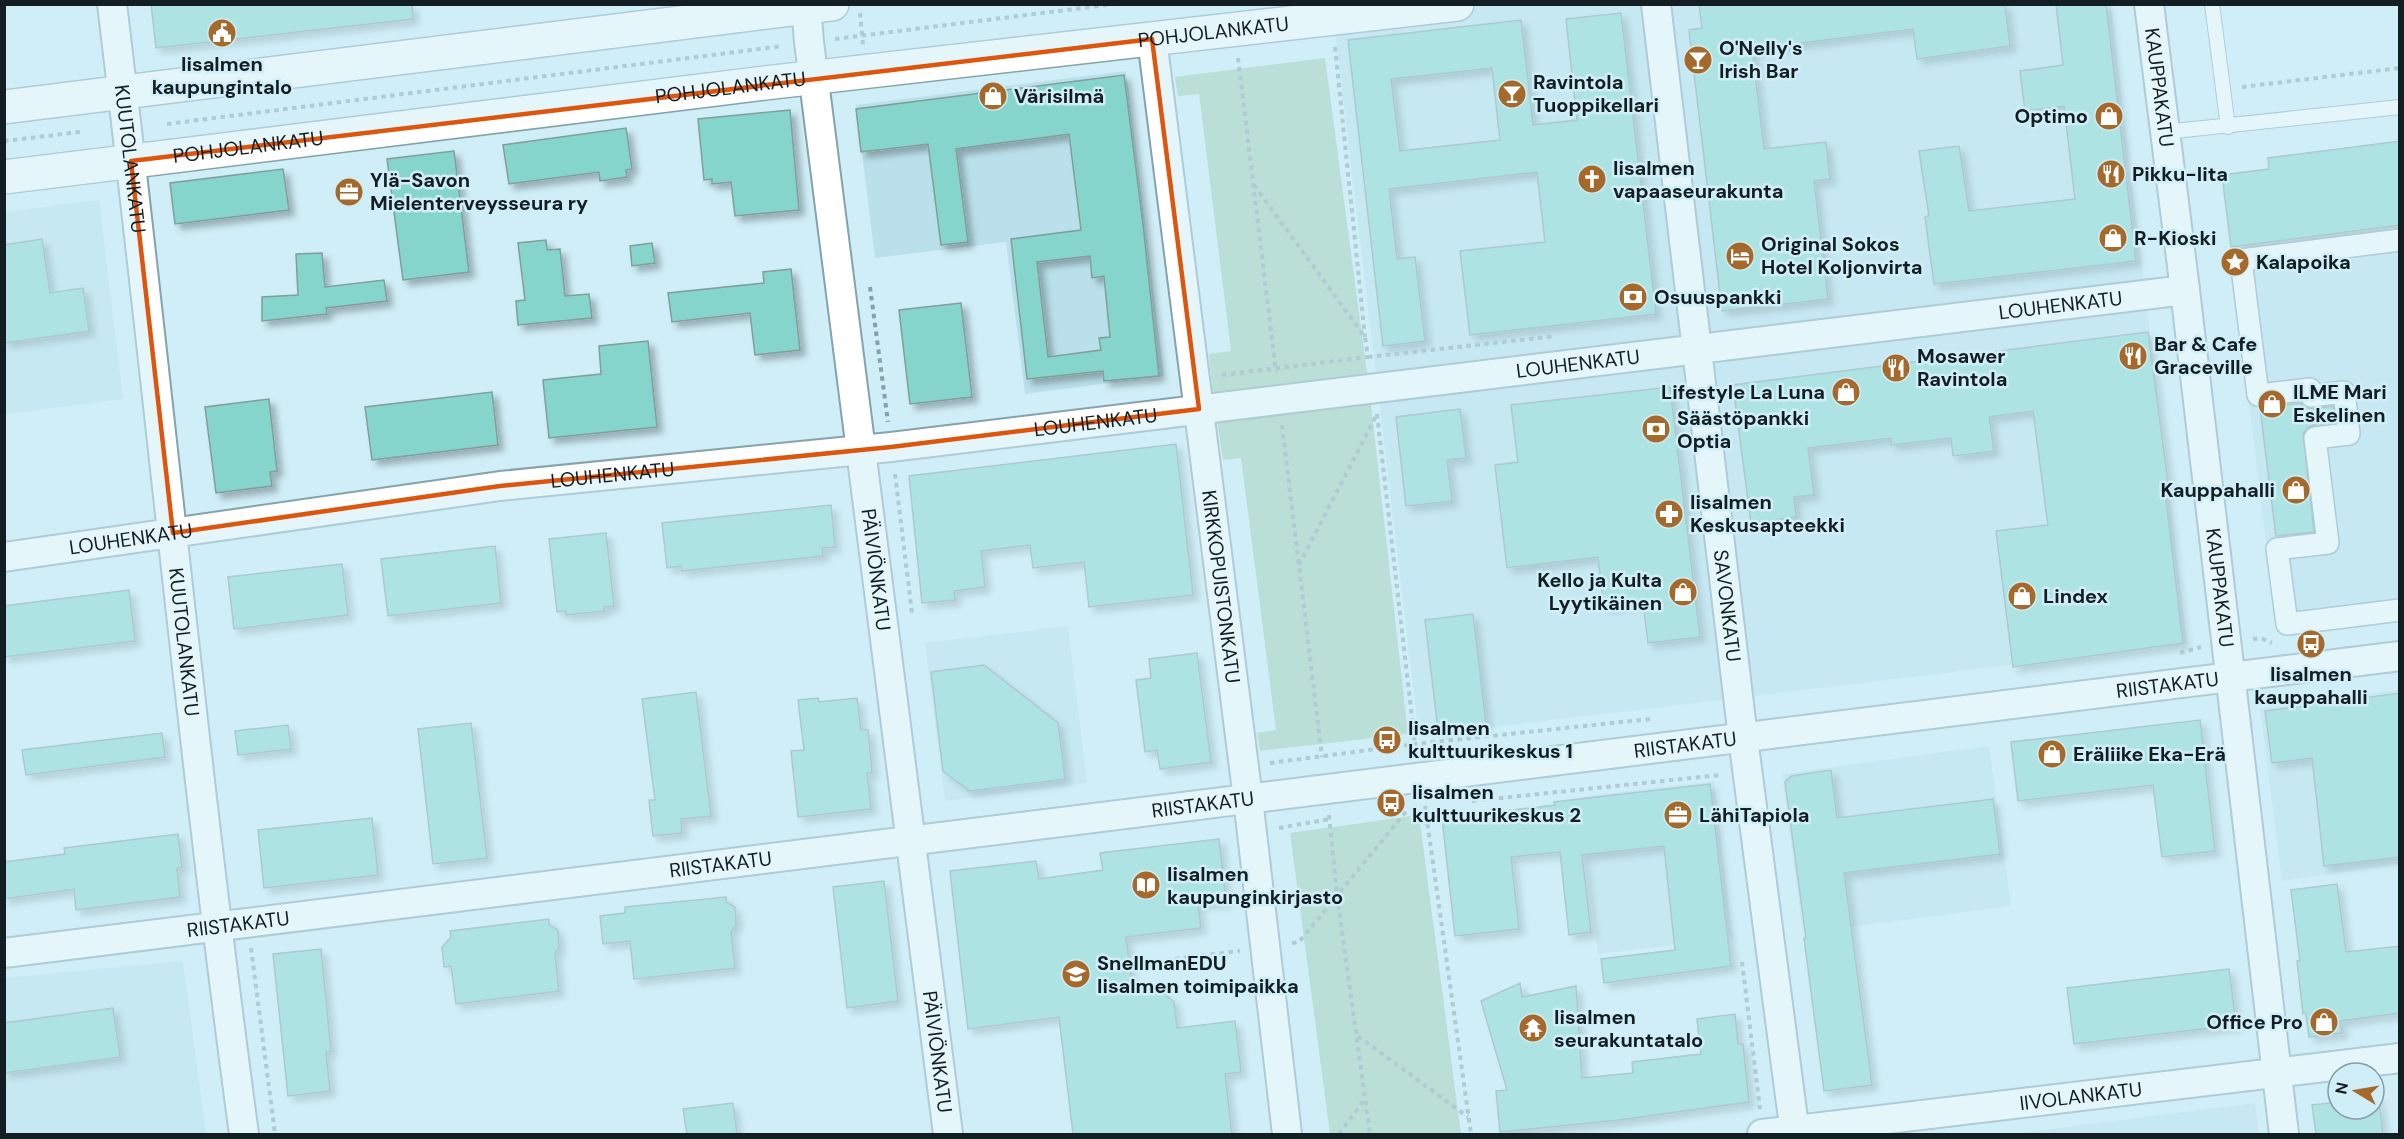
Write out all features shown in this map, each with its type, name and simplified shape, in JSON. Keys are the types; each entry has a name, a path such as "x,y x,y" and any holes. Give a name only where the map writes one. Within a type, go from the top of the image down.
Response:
{"main road":[{"name":"POHJOLANKATU","path":"4,177 813,78 1456,4"},
{"path":"4,106 815,6"}],"street":[{"name":"KUUTOLANKATU","path":"112,4 217,926 244,1134"},
{"name":"SAVONKATU","path":"1656,4 1743,738 1795,1133"},
{"name":"KAUPPAKATU","path":"2149,4 2186,290 2229,677 2284,1134"},
{"name":"PÄIVIÖNKATU","path":"815,6 809,42 813,78 948,1134"},
{"name":"KIRKKOPUISTONKATU","path":"1152,39 1248,799 1287,1134"},
{"path":"2400,240 2241,260 2258,395 2310,389 2311,396 2344,392 2347,413 2349,434 2315,438 2328,543 2277,549 2287,624 2400,610"},
{"name":"LOUHENKATU","path":"4,557 500,486 862,450 2186,290"},
{"name":"RIISTAKATU","path":"4,953 2400,656"},
{"name":"IIVOLANKATU","path":"1762,1134 1795,1133 2275,1071 2400,1058"}],"lane":[{"path":"2212,4 2228,127"},
{"path":"2165,132 2400,107"}],"path":[{"path":"167,124 1114,4"},
{"path":"760,39 762,57"},
{"path":"1220,376 1368,357 1335,45 1324,47"},
{"path":"1248,56 1238,57 1277,378"},
{"path":"2223,90 2400,68"},
{"path":"4,141 80,132"},
{"path":"1254,185 1365,337"},
{"path":"1299,565 1377,414 1415,744"},
{"path":"1282,427 1322,756"},
{"path":"1461,802 1720,774"},
{"path":"1397,810 1425,806 1471,1134"},
{"path":"1299,942 1408,808"},
{"path":"1251,832 1341,817"},
{"path":"1330,819 1337,895 1370,1134"},
{"path":"1157,962 1241,951"},
{"path":"1358,1036 1469,1117"},
{"path":"1339,1134 1365,1099"}],"highlighted area":[{"path":"1152,39 1199,409 891,447 500,486 173,533 131,161"}],"shaded area":[{"path":"1332,5 2111,5 2187,644 1419,736"},
{"path":"1126,71 1164,376 1025,394 1006,242 875,258 856,105"},
{"path":"99,200 123,399 5,414 4,212"},
{"path":"2399,233 2399,616 2277,632 2231,255"},
{"path":"1068,626 1087,783 945,801 925,643"},
{"path":"2399,690 2399,864 2282,881 2260,708"},
{"path":"1989,746 2011,906 1803,933 1782,774"},
{"path":"1714,781 1733,938 1598,954 1579,797"},
{"path":"183,961 206,1134 5,1134 5,978"},
{"path":"2255,1103 2259,1134 2012,1134"}],"green space":[{"path":"1325,58 1368,380 1213,397 1209,354 1231,351 1199,94 1178,96 1175,77"},
{"path":"1371,404 1408,734 1260,751 1257,733 1276,730 1241,458 1223,460 1217,420"},
{"path":"1419,815 1461,1134 1330,1134 1290,833"}],"building":[{"name":"Iisalmen kaupungintalo","path":"151,4 412,4 413,19 156,48"},
{"path":"1699,4 2005,4 2010,46 1917,59 1913,29 1752,49 1764,149 1826,142 1830,179 1814,181 1828,299 1722,311 1689,30 1702,28"},
{"path":"2056,4 2106,4 2136,261 1934,284 1925,217 1929,216 1919,151 1959,146 1969,211 2075,199 2064,106 2025,111 2020,71 2063,65"},
{"path":"1621,13 1656,314 1470,335 1460,251 1545,242 1537,172 1389,189 1397,259 1415,257 1425,341 1383,346 1348,40 1521,20 1533,125 1577,120 1566,19","holes":["1492,68 1500,140 1400,151 1391,79"]},
{"path":"1124,75 1159,376 1104,381 1103,371 1027,379 1011,239 1081,230 1069,134 956,149 968,242 941,245 928,144 861,152 856,109","holes":["1090,256 1092,278 1104,276 1110,337 1099,338 1101,350 1048,357 1037,262"]},
{"path":"790,110 799,210 735,216 731,182 712,184 712,179 704,180 698,119"},
{"path":"626,128 632,169 626,170 627,177 600,181 599,172 509,184 503,145"},
{"path":"2400,141 2400,225 2231,247 2222,175 2269,169 2268,158"},
{"path":"454,151 469,272 403,280 387,159"},
{"path":"283,169 289,210 175,224 170,183"},
{"path":"42,239 50,293 83,288 89,331 4,343 4,245"},
{"path":"546,240 547,250 560,249 565,296 589,294 592,318 518,325 516,301 525,300 518,243"},
{"path":"652,243 655,263 632,266 630,246"},
{"path":"322,253 325,287 384,280 387,301 326,308 327,314 262,321 262,297 298,295 296,254"},
{"path":"791,269 800,350 755,355 750,313 672,322 668,293 764,283 763,272"},
{"path":"961,303 972,397 910,404 899,310"},
{"path":"2148,332 2169,490 2165,491 2183,643 2013,667 1996,531 2048,525 2033,411 1989,417 1994,451 1953,456 1951,438 1891,445 1891,438 1808,448 1814,495 1794,497 1796,517 1751,523 1733,385"},
{"path":"648,341 657,427 549,438 543,380 601,374 599,346"},
{"path":"1670,387 1700,637 1648,643 1643,602 1604,607 1598,557 1507,568 1495,465 1518,462 1511,405"},
{"path":"492,392 498,445 372,460 365,407"},
{"path":"269,399 277,471 270,472 272,486 216,493 205,407"},
{"name":"Kauppahalli","path":"2300,403 2312,409 2333,406 2335,423 2313,425 2303,434 2314,532 2276,536 2260,408"},
{"path":"1460,409 1466,458 1447,460 1452,501 1406,506 1396,417"},
{"path":"1176,444 1193,595 1089,607 1084,562 1033,568 1030,545 981,551 985,587 954,591 955,600 922,603 909,476"},
{"path":"831,505 835,547 822,548 823,556 682,571 681,566 667,568 662,523"},
{"path":"606,533 614,606 604,607 604,611 566,615 566,611 557,612 549,539"},
{"path":"495,546 501,603 388,616 381,559"},
{"path":"342,564 348,615 234,629 228,577"},
{"path":"129,590 135,641 4,657 4,606"},
{"path":"1473,614 1486,725 1438,730 1425,620"},
{"path":"1197,653 1211,762 1160,769 1157,750 1145,752 1136,680 1151,678 1149,659"},
{"path":"984,665 1058,723 1065,779 970,791 943,771 931,672"},
{"path":"696,692 711,816 681,819 682,833 653,836 649,800 655,800 642,699"},
{"path":"2400,693 2400,857 2324,866 2312,758 2272,763 2265,711"},
{"path":"818,698 819,702 857,698 861,730 868,730 872,772 867,773 871,809 798,817 791,751 804,750 798,700"},
{"path":"2200,720 2215,851 2162,857 2153,785 2018,801 2011,742"},
{"path":"471,723 487,858 433,864 418,729"},
{"path":"288,725 291,749 238,755 235,731"},
{"path":"162,733 165,757 26,775 22,750"},
{"path":"1831,770 1837,818 1993,799 2000,854 1844,873 1872,1085 1824,1091 1785,782 1791,776"},
{"path":"1710,784 1731,966 1604,983 1601,959 1675,950 1664,846 1582,855 1591,932 1569,935 1560,852 1511,857 1519,929 1455,936 1442,818"},
{"path":"372,818 378,875 264,888 258,830"},
{"path":"178,834 182,867 177,868 180,897 76,910 74,889 4,899 4,862 65,854 64,848"},
{"path":"1219,839 1226,901 1198,904 1201,928 1126,937 1132,987 1155,985 1174,1002 1177,1028 1235,1021 1241,1072 1225,1074 1232,1134 1073,1134 1059,1017 968,1029 950,871 1036,861 1039,879 1103,870 1100,853"},
{"path":"884,881 898,1001 847,1008 833,887"},
{"path":"2337,884 2346,952 2400,946 2400,1013 2340,1021 2342,1033 2309,1037 2306,1014 2303,1014 2297,961 2300,961 2291,890"},
{"path":"726,897 726,902 735,907 736,925 731,932 735,968 634,979 630,941 603,944 600,916 625,913 625,907"},
{"path":"549,919 549,925 558,930 559,947 555,954 559,991 456,1004 451,966 444,967 442,947 451,937 450,931"},
{"path":"321,949 331,1051 326,1052 330,1091 288,1096 273,954"},
{"path":"2229,969 2236,1025 2074,1044 2067,988"},
{"path":"1520,983 1522,997 1576,986 1582,1078 1633,1073 1632,1062 1701,1054 1697,1019 1735,1014 1738,1044 1743,1044 1749,1102 1619,1120 1500,1132 1496,1091 1507,1090 1481,1001"},
{"path":"113,1008 120,1057 4,1073 4,1023"},
{"path":"733,1103 737,1134 687,1134 683,1109"},
{"path":"2326,1103 2326,1121 2381,1121 2383,1134 2316,1134 2312,1105"}],"place":[{"name":"Iisalmen kaupungintalo","path":"222,33"},
{"name":"O'Nelly's Irish Bar","path":"1698,60"},
{"name":"Ravintola Tuoppikellari","path":"1512,94"},
{"name":"Värisilmä","path":"993,96"},
{"name":"Optimo","path":"2109,116"},
{"name":"Pikku-Iita","path":"2111,174"},
{"name":"Iisalmen vapaaseurakunta","path":"1592,179"},
{"name":"Ylä-Savon Mielenterveysseura ry","path":"349,192"},
{"name":"R-Kioski","path":"2113,238"},
{"name":"Original Sokos Hotel Koljonvirta","path":"1740,256"},
{"name":"Kalapoika","path":"2235,262"},
{"name":"Osuuspankki","path":"1633,297"},
{"name":"Bar & Cafe Graceville","path":"2133,356"},
{"name":"Mosawer Ravintola","path":"1896,368"},
{"name":"Lifestyle La Luna","path":"1846,392"},
{"name":"ILME Mari Eskelinen","path":"2272,404"},
{"name":"Säästöpankki Optia","path":"1656,429"},
{"name":"Kauppahalli","path":"2296,490"},
{"name":"Iisalmen Keskusapteekki","path":"1669,514"},
{"name":"Kello ja Kulta Lyytikäinen","path":"1683,592"},
{"name":"Lindex","path":"2022,596"},
{"name":"Iisalmen kauppahalli","path":"2311,644"},
{"name":"Iisalmen kulttuurikeskus 1","path":"1387,740"},
{"name":"Eräliike Eka-Erä","path":"2052,754"},
{"name":"Iisalmen kulttuurikeskus 2","path":"1391,803"},
{"name":"LähiTapiola","path":"1678,815"},
{"name":"Iisalmen kaupunginkirjasto","path":"1146,885"},
{"name":"SnellmanEDU Iisalmen toimipaikka","path":"1076,974"},
{"name":"Office Pro","path":"2324,1022"},
{"name":"Iisalmen seurakuntatalo","path":"1533,1028"}]}
